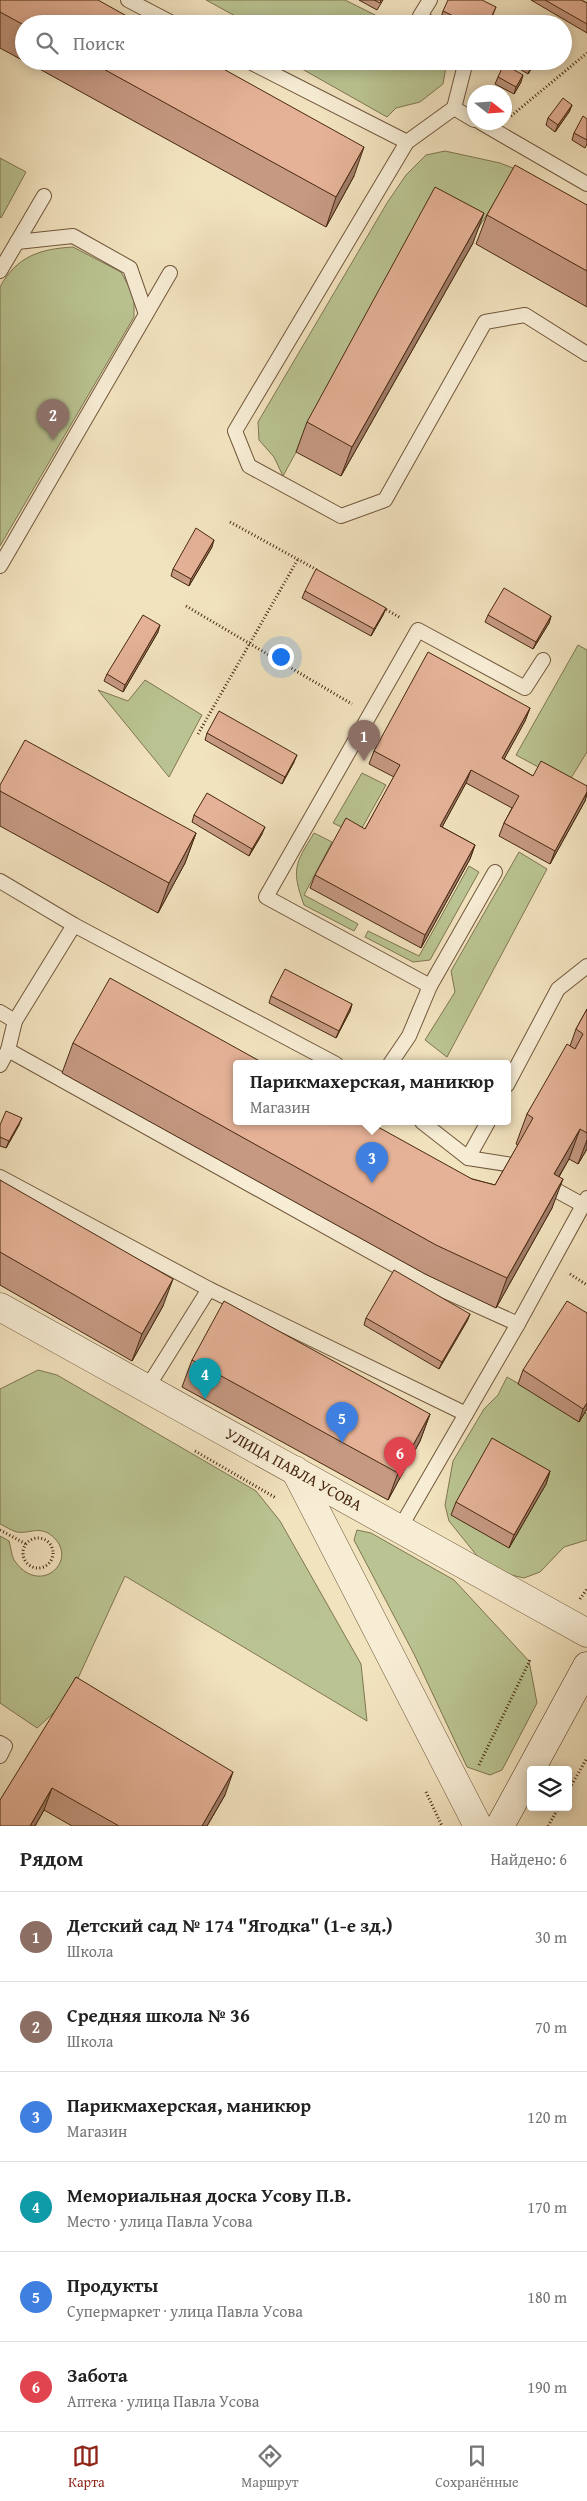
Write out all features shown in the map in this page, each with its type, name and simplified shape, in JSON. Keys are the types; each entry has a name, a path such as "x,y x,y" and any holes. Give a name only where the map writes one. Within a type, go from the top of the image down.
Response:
{"street":[{"name":"УЛИЦА ПАВЛА УСОВА","path":"1,1311 147,1388 587,1633"},
{"path":"295,1470 478,1826"},
{"path":"500,1826 587,1666"}],"lane":[{"path":"128,0 157,15"},
{"path":"421,15 430,0"},
{"path":"266,70 407,142"},
{"path":"464,70 454,108 407,142 235,431 249,466 341,516 385,500 485,322 525,315 587,354"},
{"path":"454,108 467,116"},
{"path":"494,130 587,184"},
{"path":"0,271 44,196"},
{"path":"17,242 72,236 130,268 146,314"},
{"path":"0,566 170,272"},
{"path":"430,986 266,898 418,630 526,688 543,660"},
{"path":"393,1060 409,1036 430,986 495,872"},
{"path":"0,881 74,925 328,1060"},
{"path":"0,1065 8,1050 15,1021 74,925"},
{"path":"511,1077 558,989 587,966"},
{"path":"0,1012 15,1021"},
{"path":"8,1050 425,1282 518,1324"},
{"path":"426,1125 468,1158 513,1165"},
{"path":"468,1158 486,1125"},
{"path":"0,1177 209,1289 466,1414"},
{"path":"400,1528 518,1324 585,1202 552,1188"},
{"path":"147,1388 209,1289"},
{"path":"0,1743 5,1746 0,1756"}],"path":[{"path":"572,65 587,53"},
{"path":"512,115 567,70"},
{"path":"230,522 324,574"},
{"path":"198,734 248,643 298,559"},
{"path":"374,603 418,630"},
{"path":"186,606 370,715"},
{"path":"190,1448 276,1498 281,1505"},
{"path":"0,1530 26,1544"},
{"path":"40,1538 49,1542 53,1552 50,1561 42,1567 32,1566 24,1554 26,1544 40,1538"},
{"path":"478,1768 531,1658"},
{"path":"572,1784 587,1758"},
{"path":"425,1790 442,1826"},
{"path":"548,1826 557,1811"}],"green space":[{"path":"206,0 345,0 375,15 234,15"},
{"path":"304,70 445,70 443,84 420,102 396,108 387,117"},
{"path":"445,151 500,163 518,170 507,181 478,229 409,245 283,476 274,457 259,440 258,422 387,203 406,175 426,155"},
{"path":"0,158 26,172 1,218 0,217"},
{"path":"73,247 121,272 134,296 134,317 0,546 0,287 14,268 31,256 40,252"},
{"path":"578,645 587,650 587,752 568,783 516,755"},
{"path":"145,680 202,715 169,777 98,690 128,701"},
{"path":"362,773 386,785 358,835 333,823"},
{"path":"314,833 332,842 304,895 358,924 354,931 304,905 297,883 297,867"},
{"path":"519,852 547,869 447,1057 425,1040 455,992 451,971"},
{"path":"469,866 479,872 430,960 413,962 365,937 368,931 419,956"},
{"path":"38,1370 57,1375 256,1491 280,1521 361,1664 367,1721 125,1576 68,1700 37,1728 0,1703 0,1536 9,1541 14,1560 25,1571 36,1576 46,1575 55,1570 60,1562 62,1553 58,1542 44,1531 17,1532 0,1524 0,1389"},
{"path":"507,1377 573,1415 587,1413 587,1540 564,1547 540,1572 524,1578 507,1574 478,1557 449,1521 445,1505 453,1461 484,1409 498,1395"},
{"path":"357,1530 371,1533 454,1580 529,1661 537,1703 502,1770 490,1775 467,1767 414,1654 354,1540"}],"building":[{"path":"0,0 98,0 125,15 15,15 15,20 0,12"},
{"path":"448,0 482,0 496,7 492,15 451,15 443,11"},
{"path":"545,0 581,0 587,3 587,24"},
{"path":"105,70 225,70 364,147 336,197"},
{"path":"501,70 514,70 523,75 516,87 498,77"},
{"path":"563,98 572,105 558,125 548,118"},
{"path":"583,116 587,119 587,140 574,133"},
{"path":"515,165 587,205 587,271 487,215"},
{"path":"435,187 484,213 352,447 307,422"},
{"path":"196,528 214,540 191,579 173,569"},
{"path":"316,569 386,608 374,629 305,591"},
{"path":"504,588 551,616 536,642 488,615"},
{"path":"143,615 160,625 125,685 107,674"},
{"path":"428,652 530,708 502,758 533,776 541,761 587,786 587,792 555,851 504,823 519,796 471,770 440,826 475,845 425,935 315,875 346,818 365,829 400,765 374,751"},
{"path":"219,711 297,755 285,777 207,733"},
{"path":"25,740 196,833 169,883 0,791 0,785"},
{"path":"207,793 265,827 252,849 194,815"},
{"path":"285,969 352,1004 339,1031 271,996"},
{"path":"110,978 258,1060 233,1060 233,1125 374,1125 472,1179 495,1185 533,1118 527,1114 567,1044 575,1049 583,1034 576,1029 587,1009 587,1133 580,1129 554,1174 563,1179 507,1278 436,1245 73,1043"},
{"path":"6,1111 22,1118 9,1141 0,1137 0,1125"},
{"path":"0,1180 173,1279 142,1334 0,1252"},
{"path":"394,1270 470,1314 442,1362 366,1318"},
{"path":"224,1301 430,1414 398,1473 192,1360"},
{"path":"567,1301 587,1313 587,1403 583,1409 523,1370"},
{"path":"492,1438 550,1471 514,1535 456,1502"},
{"path":"76,1677 233,1772 202,1826 119,1826 52,1788 30,1826 0,1826 0,1800"}],"place":[{"name":"Средняя школа № 36","path":"53,440"},
{"name":"Детский сад № 174 \"Ягодка\" (1-е зд.)","path":"364,761"},
{"name":"Парикмахерская, маникюр","path":"372,1183"},
{"name":"Мемориальная доска Усову П.В.","path":"205,1399"},
{"name":"Продукты","path":"342,1443"},
{"name":"Забота","path":"400,1478"}]}
